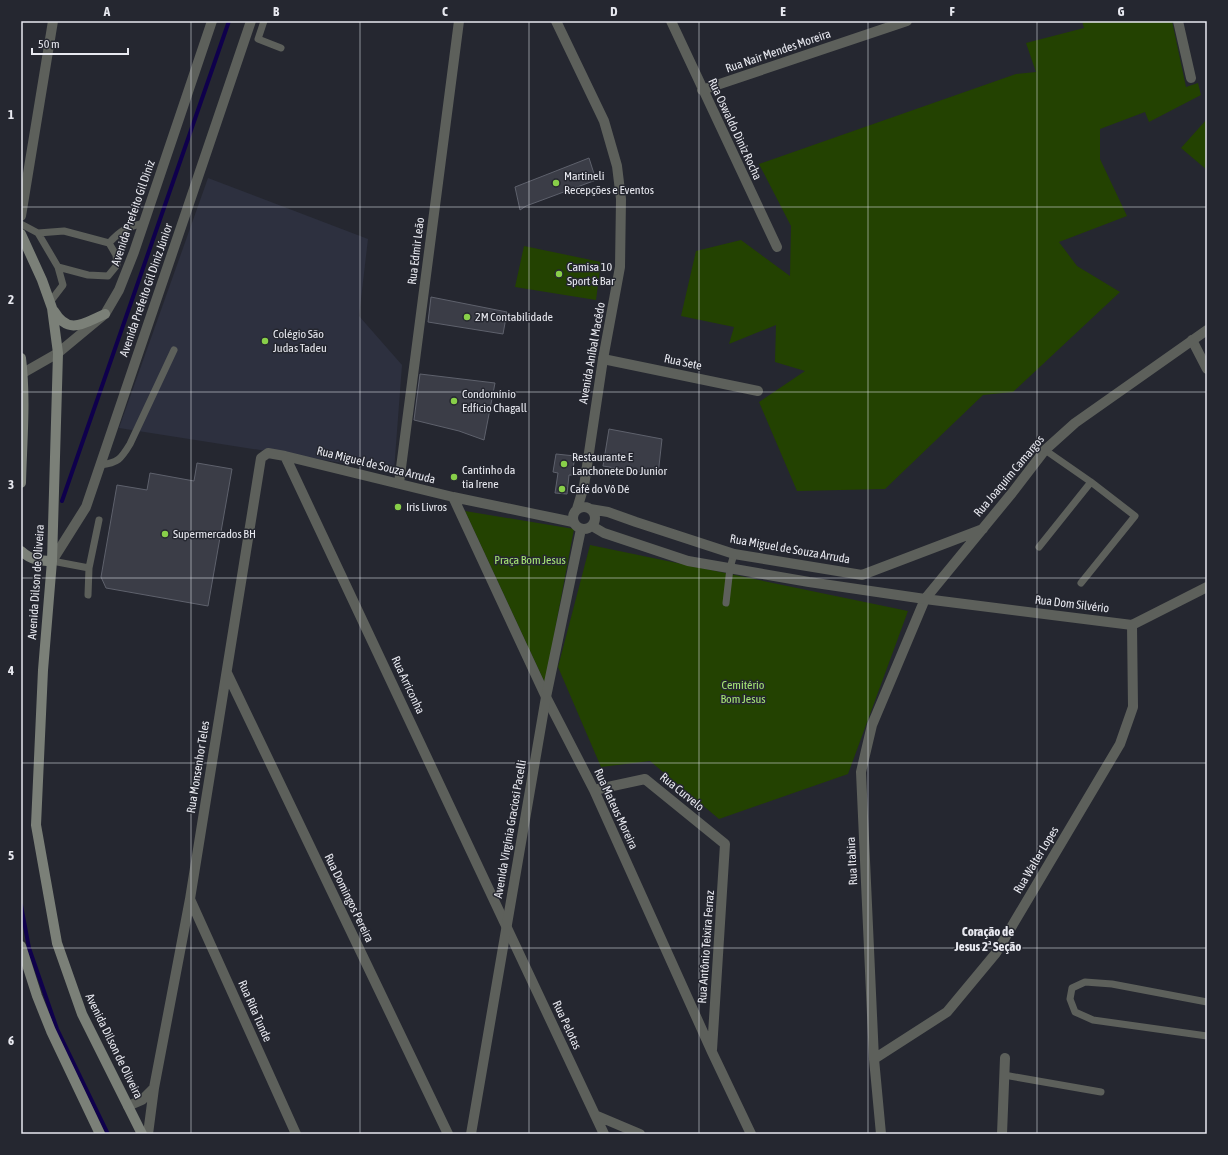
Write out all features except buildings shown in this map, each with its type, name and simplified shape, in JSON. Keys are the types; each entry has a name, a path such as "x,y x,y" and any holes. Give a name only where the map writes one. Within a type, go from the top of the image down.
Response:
{"main road":[{"name":"Avenida Dilson de Oliveira","path":"21,234 51,305 58,353 52,561 43,670 36,825 57,943 82,1014 142,1134"},
{"path":"51,305 60,321 69,325 79,325 105,314"},
{"path":"21,358 21,483"},
{"path":"21,551 27,557 38,561 52,561"},
{"path":"21,946 37,996 51,1030 100,1134"}],"street":[{"path":"21,216 53,21"},
{"name":"Avenida Prefeito Gil Diniz","path":"22,373 58,353 105,314 119,290 144,223 212,21"},
{"name":"Avenida Prefeito Gil Diniz Júnior","path":"52,561 86,506 251,21"},
{"name":"Rua Edmir Leão","path":"399,484 459,21"},
{"name":"Avenida Aníbal Macêdo","path":"556,21 604,122 617,166 621,199 620,267 603,359 584,486 577,509"},
{"name":"Rua Oswaldo Diniz Rocha","path":"671,21 702,90 777,247"},
{"name":"Rua Nair Mendes Moreira","path":"702,90 907,21"},
{"path":"1178,21 1191,78"},
{"name":"Rua Joaquim Camargos","path":"925,599 1012,493 1045,450 1075,423 1207,330"},
{"path":"1192,340 1207,369"},
{"name":"Rua Sete","path":"603,359 758,391"},
{"name":"Rua Miguel de Souza Arruda","path":"268,453 453,497 573,522"},
{"name":"Rua Monsenhor Teles","path":"148,1134 154,1088 190,899 261,458 268,453"},
{"name":"Rua Arriconha","path":"285,456 507,926"},
{"name":"Avenida Aníbal Macêdo","path":"584,486 589,508"},
{"name":"Rua Mateus Moreira","path":"453,497 546,697 594,790 712,1052 751,1134"},
{"path":"582,507 589,508 594,514 595,521 592,526 587,529 576,527 573,522 574,512 582,507"},
{"name":"Rua Miguel de Souza Arruda","path":"589,508 608,512 734,554 862,575 983,529"},
{"path":"592,526 604,533 688,561 809,582 925,599"},
{"name":"Avenida Virgínia Graciosi Pacelli","path":"471,1134 546,697 581,529"},
{"path":"1132,625 1207,587"},
{"name":"Rua Dom Silvério","path":"925,599 1132,625"},
{"name":"Rua Itabira","path":"881,1134 874,1059 861,772 872,725 925,599"},
{"name":"Rua Walter Lopes","path":"874,1059 947,1012 996,953 1120,744 1133,707 1132,625"},
{"name":"Rua Domingos Pereira","path":"227,673 448,1134"},
{"name":"Rua Curvelo","path":"594,790 645,779 725,844"},
{"name":"Rua Antônio Teixira Ferraz","path":"712,1052 725,844"},
{"name":"Rua Rita Tunde","path":"190,899 296,1134"},
{"name":"Rua Pelotas","path":"507,926 604,1134"},
{"path":"1002,1134 1005,1058"},
{"path":"128,1106 142,1100 154,1088"},
{"path":"595,1116 640,1134"}],"lane":[{"path":"264,21 258,39 281,48"},
{"path":"109,243 116,235 128,227 144,223"},
{"path":"21,224 38,233 58,267 63,285 51,305"},
{"path":"38,233 64,231 109,243 116,255 117,265 108,276 88,275 58,267"},
{"path":"100,465 112,464 122,458 174,350"},
{"path":"1045,450 1091,482 1135,516 1080,584"},
{"path":"1039,547 1091,482"},
{"path":"88,594 89,568 100,520"},
{"path":"726,603 730,568 734,554"},
{"path":"52,561 89,568"},
{"path":"1207,1002 1112,984 1086,982 1072,988 1070,999 1075,1012 1093,1020 1207,1036"},
{"path":"1004,1076 1101,1092"}],"shaded area":[{"name":"Colégio São Judas Tadeu","path":"208,178 368,239 359,316 402,365 394,471 119,428"}],"green space":[{"path":"1082,21 1172,21 1186,87 1198,83 1201,95 1149,122 1145,112 1100,129 1100,159 1127,216 1059,242 1077,266 1120,292 1013,392 983,395 885,489 797,491 759,402 805,371 775,362 776,325 729,344 734,327 681,316 696,251 741,240 790,276 791,226 759,164 1016,74 1036,72 1026,43 1084,28"},
{"path":"1207,119 1207,170 1181,148"},
{"name":"Camisa 10 Sport & Bar","path":"524,246 601,262 596,300 515,287"},
{"name":"Praça Bom Jesus","path":"465,511 574,529 545,683"},
{"name":"Cemitério Bom Jesus","path":"590,545 908,611 848,774 719,819 650,761 601,767 558,667"}],"waterway":[{"path":"62,501 229,21"},
{"path":"21,905 29,948 57,1029 108,1134"}],"place":[{"name":"Martineli Recepções e Eventos","path":"556,183"},
{"name":"Camisa 10 Sport & Bar","path":"559,274"},
{"name":"2M Contabilidade","path":"467,317"},
{"name":"Colégio São Judas Tadeu","path":"265,341"},
{"name":"Condomínio Edfício Chagall","path":"454,401"},
{"name":"Restaurante E Lanchonete Do Junior","path":"564,464"},
{"name":"Cantinho da tia Irene","path":"454,477"},
{"name":"Café do Vô Dé","path":"562,489"},
{"name":"Iris Livros","path":"398,507"},
{"name":"Supermercados BH","path":"165,534"}],"district":[{"name":"Coração de Jesus 2ª Seção","path":"988,938"}]}
